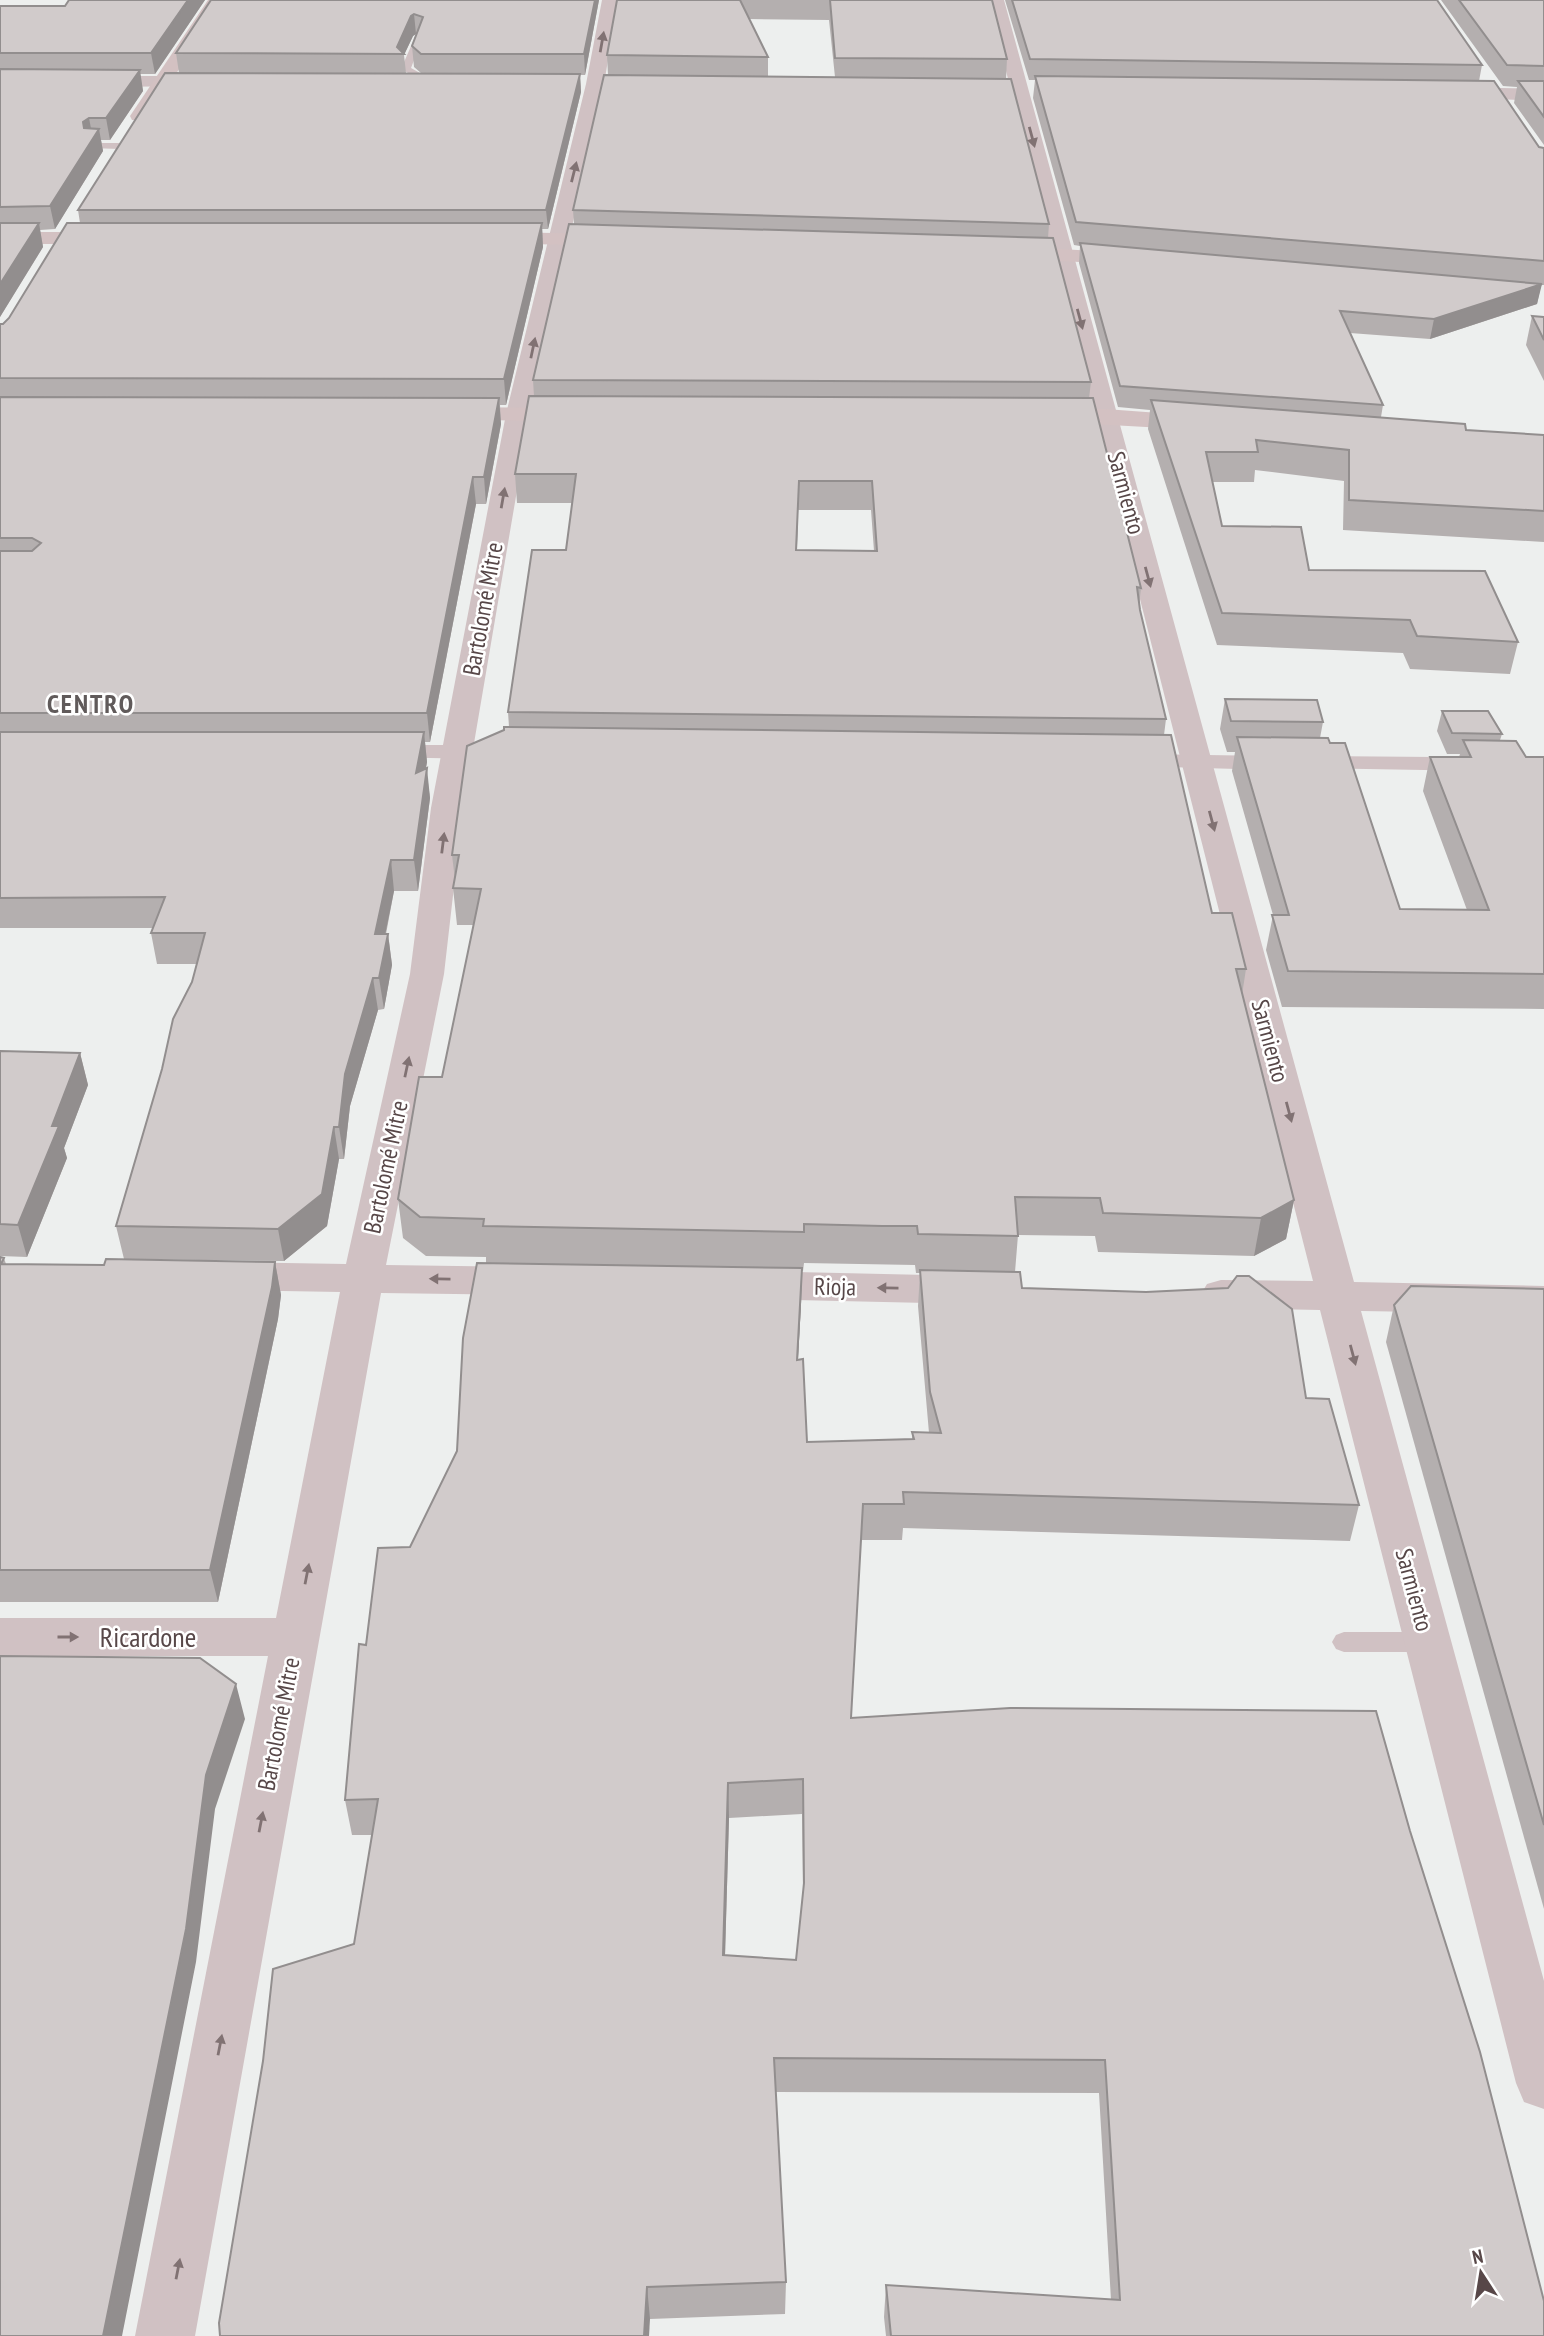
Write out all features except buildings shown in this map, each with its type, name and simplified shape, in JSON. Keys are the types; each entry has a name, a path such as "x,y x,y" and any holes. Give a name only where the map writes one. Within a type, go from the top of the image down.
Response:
{"main road":[{"path":"105,170 216,0"},
{"path":"50,261 77,219"},
{"path":"0,239 132,238"},
{"path":"475,238 639,240"},
{"path":"981,251 1062,253 1156,262"},
{"path":"423,414 602,415"},
{"path":"1021,416 1105,416 1227,425"}],"street":[{"name":"Bartolomé Mitre","path":"165,2336 363,1278 426,974 447,808 519,414 595,84 610,0"},
{"name":"Sarmiento","path":"996,0 1544,2083"},
{"path":"1480,73 1508,114"},
{"path":"0,82 219,81"},
{"path":"387,83 422,83"},
{"path":"1428,93 1544,95"},
{"path":"361,752 499,752"},
{"path":"1113,761 1544,765"},
{"path":"196,1276 570,1282"},
{"name":"Rioja","path":"709,1284 1003,1290"},
{"path":"1184,1294 1544,1300"},
{"name":"Ricardone","path":"0,1637 296,1637"}],"lane":[{"path":"418,39 406,69 415,73 422,83"},
{"path":"93,146 119,146"},
{"path":"1344,1642 1428,1642"}],"district":[{"name":"CENTRO","path":"91,704"}]}
